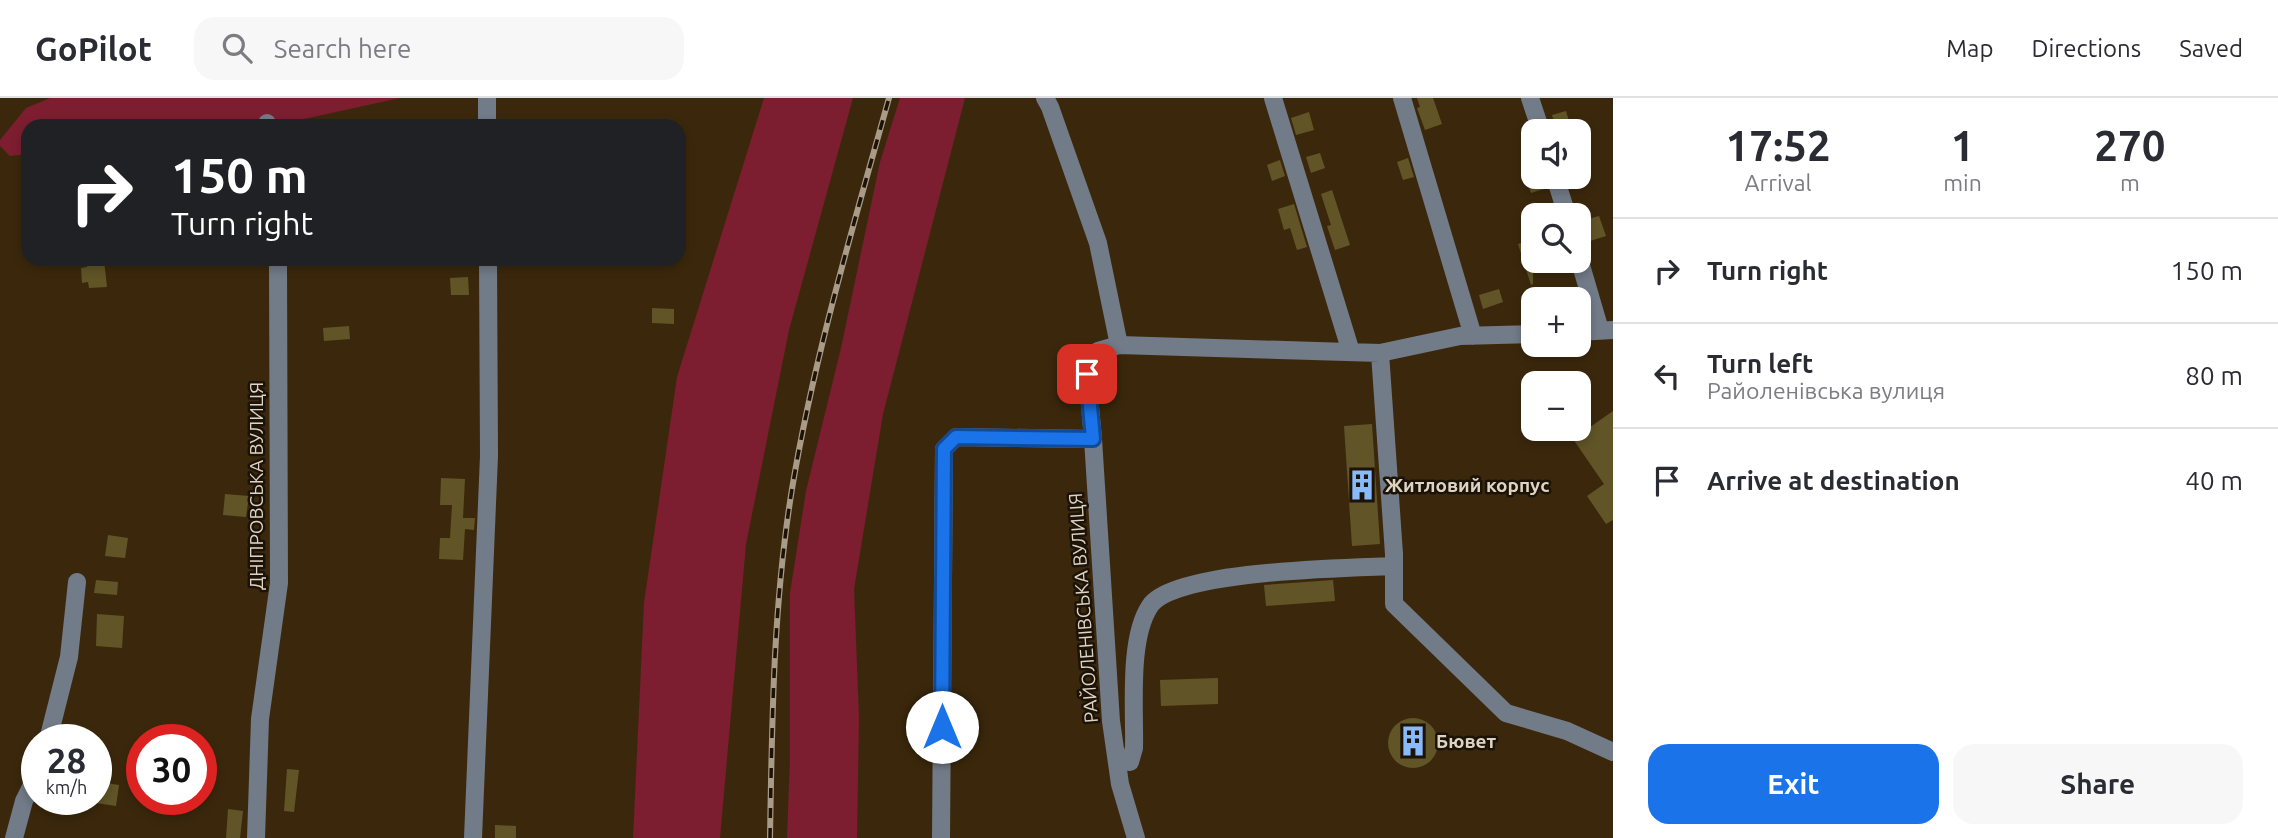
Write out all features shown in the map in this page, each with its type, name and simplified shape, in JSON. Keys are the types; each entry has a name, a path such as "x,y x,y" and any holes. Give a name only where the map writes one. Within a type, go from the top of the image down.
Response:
{"street":[{"path":"487,98 487,119"},
{"path":"1045,98 1098,243 1119,345 1380,353 1461,336 1521,334"},
{"path":"1273,98 1351,352"},
{"path":"1402,98 1473,336"},
{"path":"1530,98 1537,119"},
{"name":"ДНІПРОВСЬКА ВУЛИЦЯ","path":"256,838 260,719 279,583 278,266"},
{"path":"473,838 489,457 488,266"},
{"path":"1585,273 1606,330"},
{"name":"РАЙОЛЕНІВСЬКА ВУЛИЦЯ","path":"1119,345 1098,351 1090,361 1087,374 1111,721 1123,762 1120,784 1136,838"},
{"path":"1380,353 1394,604 1506,713 1567,731 1613,752"},
{"path":"941,838 944,449 956,437 1093,439"},
{"path":"1123,762 1134,748 1137,651 1142,624 1150,604 1164,593 1189,586 1287,570 1393,566"},
{"path":"52,724 69,657 77,582"},
{"path":"14,838 21,812"}],"shaded area":[{"path":"50,98 400,98 304,119 21,119 21,155 10,156 0,146 0,140 26,108"},
{"path":"764,98 853,98 789,330 746,544 720,838 633,838 644,603 677,377"},
{"path":"900,98 965,98 883,414 854,589 859,718 857,838 787,838 790,593 806,491 841,348 880,162"}],"building":[{"path":"1417,98 1433,98 1442,124 1425,130 1417,108 1420,107"},
{"path":"1566,111 1568,119 1553,119 1552,115"},
{"path":"1309,112 1314,130 1296,135 1291,118"},
{"path":"1320,153 1325,168 1311,173 1306,157"},
{"path":"1408,158 1414,177 1403,180 1397,162"},
{"path":"1280,160 1285,176 1272,181 1267,165"},
{"path":"1332,190 1350,245 1335,250 1327,226 1331,225 1321,194"},
{"path":"1294,204 1307,247 1297,250 1290,228 1284,230 1278,209"},
{"path":"1599,216 1606,236 1591,241 1591,218"},
{"path":"105,266 107,287 89,288 88,282 82,283 81,268"},
{"path":"1527,273 1533,273 1531,285"},
{"path":"468,277 469,295 451,295 450,278"},
{"path":"1499,289 1503,302 1483,309 1479,295"},
{"path":"652,308 674,309 674,324 652,323"},
{"path":"349,326 350,339 324,341 323,328"},
{"path":"1613,411 1613,520 1606,524 1587,496 1604,484 1574,441 1591,441 1591,426"},
{"name":"Житловий корпус","path":"1372,424 1380,544 1352,546 1344,426"},
{"path":"441,478 465,479 463,518 475,518 474,530 465,529 463,560 439,559 440,538 450,538 452,505 440,505"},
{"path":"225,494 249,496 246,517 223,515"},
{"path":"108,535 128,538 125,558 105,556"},
{"path":"96,580 118,582 117,595 94,593"},
{"path":"1333,580 1335,601 1266,606 1264,585"},
{"path":"97,614 124,616 122,648 96,646"},
{"path":"1218,678 1218,704 1161,706 1160,680"},
{"name":"Бювет","path":"1413,718 1431,725 1438,743 1431,761 1413,768 1395,761 1388,743 1395,725"},
{"path":"287,769 299,770 294,812 284,811"},
{"path":"112,784 119,785 116,806 112,805"},
{"path":"228,809 243,811 240,838 226,838"},
{"path":"495,825 516,826 516,838 495,838"}],"railway":[{"path":"770,838 777,620 792,489 823,341 889,98"}],"place":[{"name":"Житловий корпус","path":"1362,485"},
{"name":"Бювет","path":"1413,741"}],"route":[{"path":"942,727 944,449 956,437 1093,439 1087,374"}]}
